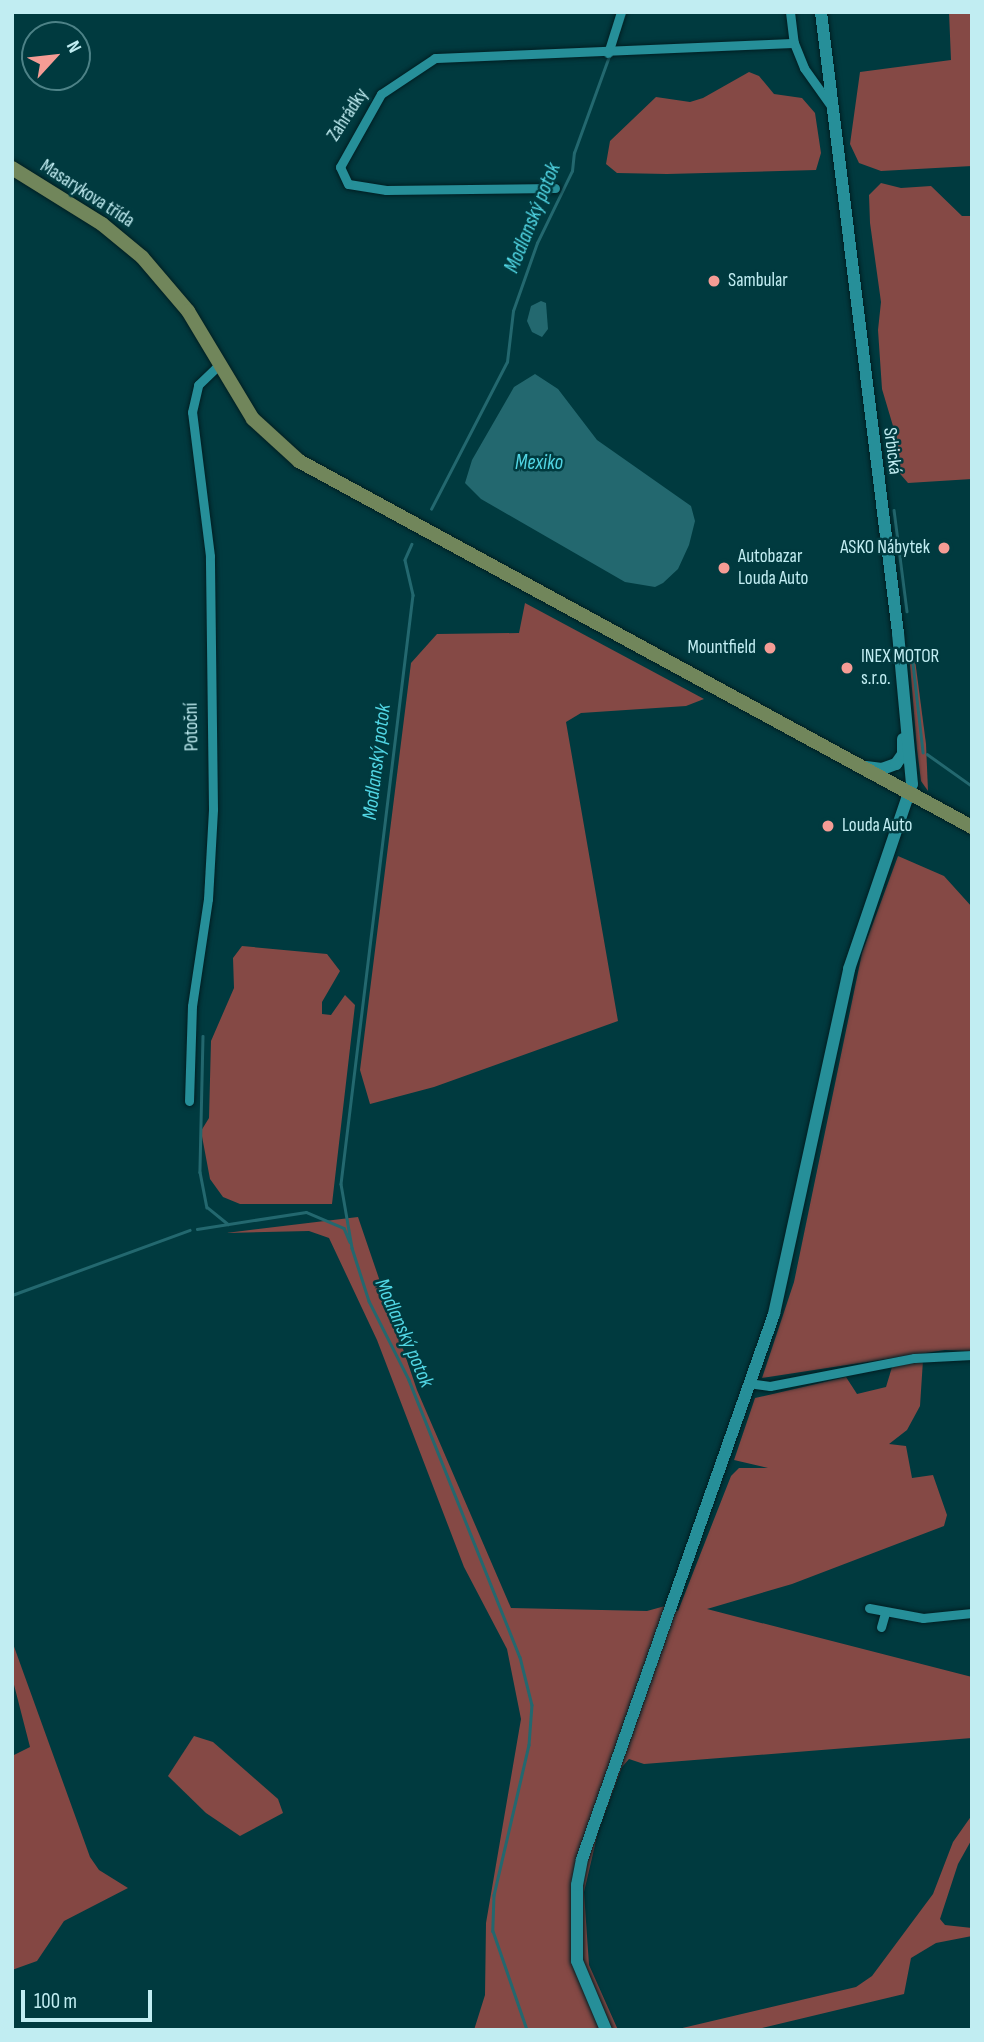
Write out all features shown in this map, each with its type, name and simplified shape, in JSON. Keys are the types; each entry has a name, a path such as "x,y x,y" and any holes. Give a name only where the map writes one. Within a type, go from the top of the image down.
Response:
{"main road":[{"name":"Masarykova třída","path":"12,168 132,248 188,311 235,390 265,433 309,467 972,827"}],"street":[{"path":"608,53 621,12"},
{"path":"790,12 794,43 816,89 836,112"},
{"name":"Srbická","path":"821,12 836,112 866,401 906,708 910,795"},
{"name":"Zahrádky","path":"555,188 376,189 348,184 340,167 381,94 435,58 624,53 794,43"},
{"name":"Potoční","path":"188,1101 192,1006 208,899 213,809 209,545 192,412 198,385 220,364"},
{"path":"853,764 882,769 899,761 906,708"},
{"path":"606,2030 577,1961 577,1885 582,1859 786,1272 854,951 910,795"},
{"path":"748,1383 770,1385 914,1358 972,1355"},
{"path":"869,1608 923,1618 972,1613"},
{"path":"881,1628 885,1613"}],"shaded area":[{"path":"949,12 972,12 972,166 881,171 859,163 850,144 860,72 951,60"},
{"path":"749,72 759,76 774,94 802,98 815,113 821,153 816,170 617,173 606,164 610,141 656,97 690,102 703,98"},
{"path":"881,183 901,188 931,186 962,216 972,216 972,479 908,483 896,469 893,426 882,389 878,330 881,302 870,223 869,195"},
{"path":"525,603 704,699 686,706 581,713 566,722 618,1021 434,1087 370,1104 360,1070 411,663 437,634 519,633"},
{"path":"914,652 926,744 928,791 921,781 917,749 909,653"},
{"path":"898,856 944,876 972,907 972,1351 945,1350 762,1378 794,1282 862,953"},
{"path":"242,946 327,954 340,971 322,1002 322,1014 331,1015 345,995 355,1005 332,1204 240,1204 223,1197 210,1179 201,1131 209,1118 211,1041 234,988 233,958"},
{"path":"358,1217 417,1390 511,1608 647,1611 665,1606 678,1611 731,1476 739,1468 768,1468 734,1460 755,1398 846,1377 857,1394 886,1387 892,1367 923,1360 920,1406 907,1430 889,1444 906,1446 912,1478 933,1475 947,1515 944,1526 792,1584 707,1609 972,1677 972,1738 644,1764 629,1759 622,1767 598,1832 584,1892 589,1965 618,2030 474,2030 485,1995 486,1923 521,1719 507,1649 464,1567 377,1340 329,1238 309,1231 226,1233"},
{"path":"12,1641 90,1857 99,1870 128,1888 64,1921 37,1961 12,1970 12,1756 30,1747 12,1677"},
{"path":"194,1736 213,1742 278,1799 283,1813 240,1836 206,1813 168,1776"},
{"path":"972,1815 972,1839 958,1864 940,1919 945,1925 972,1928 972,1936 936,1943 911,1958 904,1994 754,2030 674,2030 856,1987 872,1976 933,1894 953,1842"}],"water":[{"path":"541,301 546,303 548,329 542,337 532,332 527,321 531,306"},
{"name":"Mexiko","path":"535,374 558,389 597,440 691,506 695,521 689,545 678,569 663,583 655,587 625,582 481,499 465,483 472,460 514,387"}],"waterway":[{"name":"Modlanský potok","path":"431,509 507,362 513,311 537,243 572,171 574,153 625,12"},
{"path":"894,510 907,611"},
{"name":"Modlanský potok","path":"412,544 405,560 413,595 341,1184 352,1248 369,1301 409,1380 520,1657 532,1705 529,1745 494,1895 493,1931 527,2030"},
{"path":"912,655 923,752"},
{"path":"927,754 972,786"},
{"path":"203,1036 200,1172 207,1207 228,1224"},
{"path":"197,1229 306,1212 344,1228 350,1242"},
{"path":"12,1295 190,1230"}],"place":[{"name":"Sambular","path":"714,281"},
{"name":"ASKO Nábytek","path":"944,548"},
{"name":"Autobazar Louda Auto","path":"724,568"},
{"name":"Mountfield","path":"770,648"},
{"name":"INEX MOTOR s.r.o.","path":"847,668"},
{"name":"Louda Auto","path":"828,826"}]}
